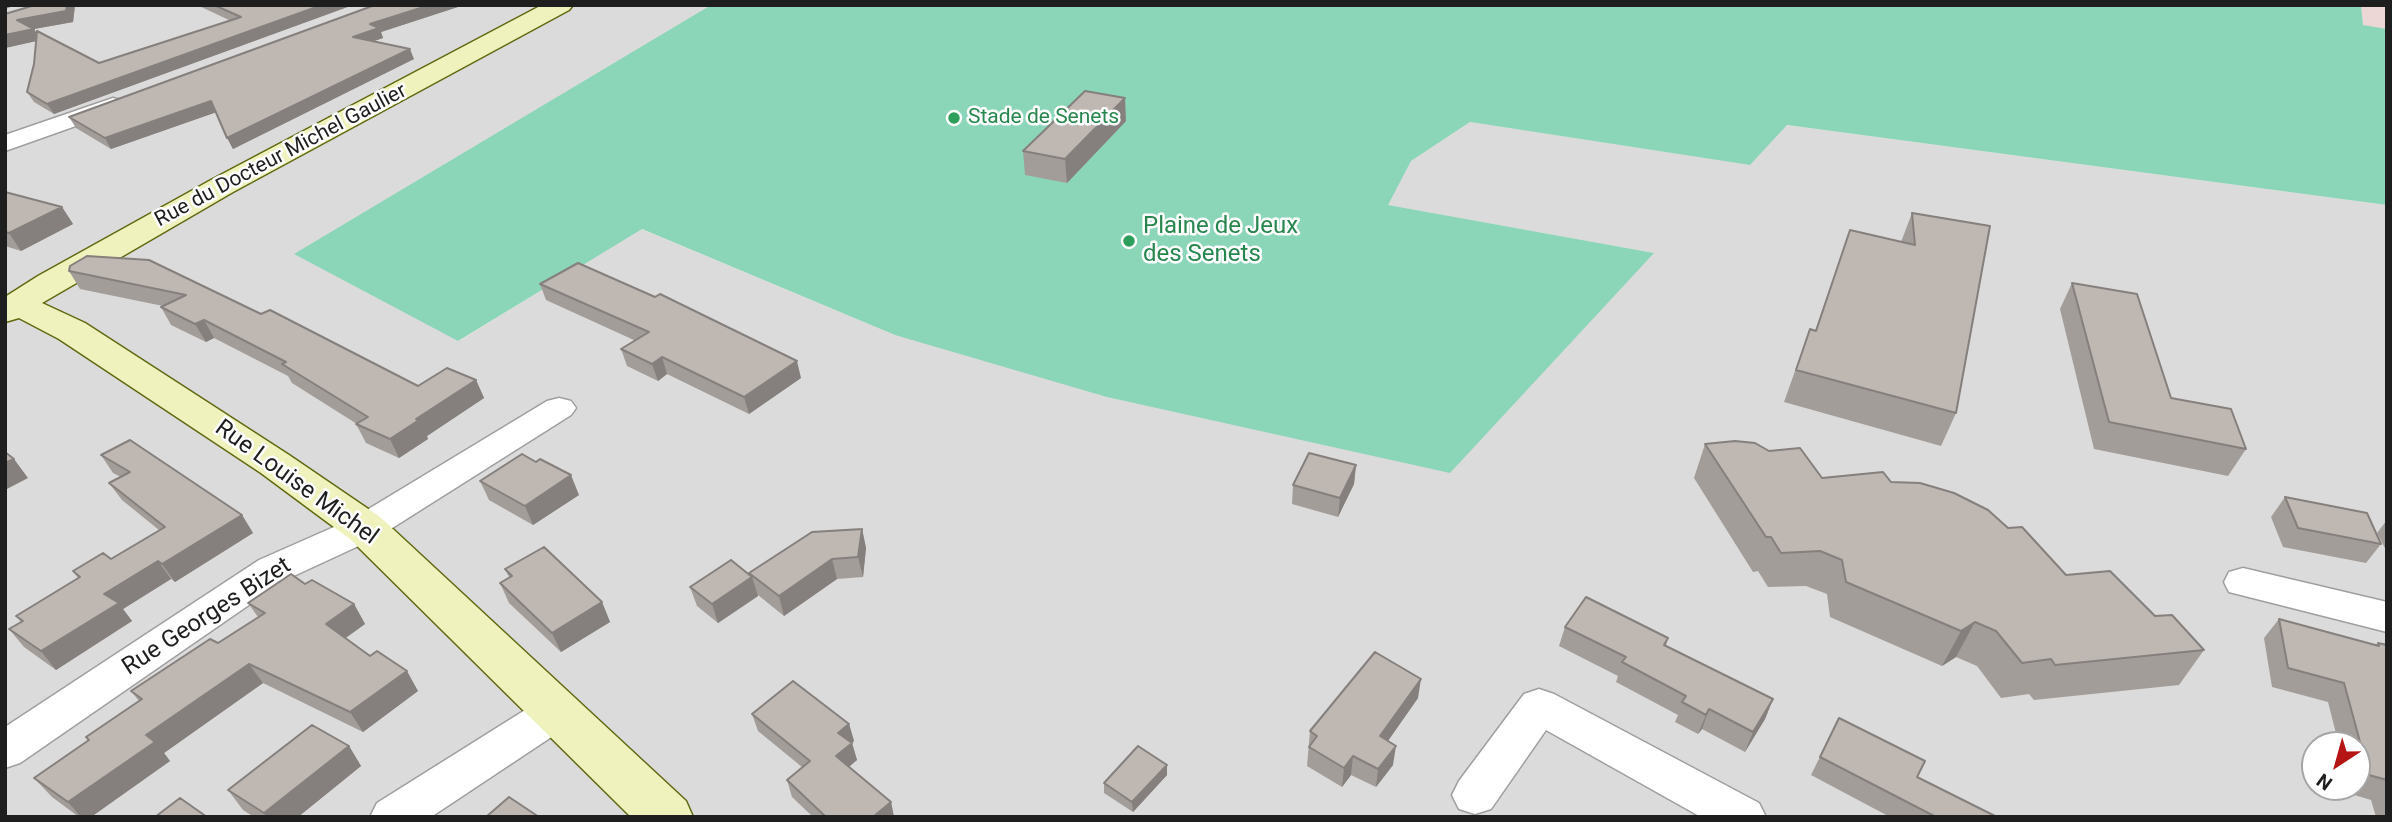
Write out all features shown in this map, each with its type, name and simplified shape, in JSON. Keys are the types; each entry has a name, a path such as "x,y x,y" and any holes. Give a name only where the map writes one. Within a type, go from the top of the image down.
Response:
{"street":[{"name":"Rue du Docteur Michel Gaulier","path":"9,306 222,186 561,5"},
{"path":"5,144 132,98"},
{"name":"Rue Louise Michel","path":"9,306 72,331 275,464 365,528 667,817"},
{"name":"Rue Georges Bizet","path":"5,750 272,570 365,528 559,408"},
{"path":"2243,582 2387,617"},
{"path":"1475,795 1539,706 1742,817"},
{"path":"393,817 556,712"}],"shaded area":[{"path":"5,5 711,5 295,254 459,341 641,229 895,335 1654,253 1387,205 1411,161 1470,122 1750,165 1786,125 2387,205 2387,817 5,817"},
{"path":"2361,5 2387,5 2387,29 2363,26"}],"green space":[{"name":"Plaine de Jeux des Senets","path":"711,5 2361,5 2363,25 2387,29 2387,205 1787,125 1750,165 1470,122 1411,161 1388,205 1654,253 1450,473 1107,397 895,335 642,229 458,341 294,254"}],"building":[{"path":"35,5 67,5 66,11 17,20 34,29 5,35 5,14"},
{"path":"214,5 322,5 47,104 27,92 34,64 37,31 99,63 241,17"},
{"path":"375,5 430,5 370,24 379,28 353,37 410,49 227,138 211,101 105,138 69,117"},
{"path":"1085,91 1125,98 1065,159 1023,151"},
{"path":"5,192 62,207 9,233 5,232"},
{"path":"1912,213 1990,226 1956,413 1796,370 1810,329 1816,331 1850,230 1915,245"},
{"path":"87,256 149,260 261,314 270,310 418,386 447,368 476,380 390,439 356,424 368,417 282,364 286,362 204,320 195,324 161,307 186,295 69,271 70,266"},
{"path":"578,263 655,297 660,294 797,361 744,397 662,357 652,364 621,349 649,332 540,284"},
{"path":"2072,283 2137,294 2171,398 2231,409 2246,449 2109,422"},
{"path":"130,440 242,515 162,564 158,561 104,594 119,603 41,651 9,629 23,621 16,616 80,577 73,571 103,553 111,559 165,527 109,483 130,472 101,455"},
{"path":"1735,441 1755,443 1769,451 1800,448 1822,478 1883,472 1891,482 1920,483 1954,493 1988,510 2008,528 2022,527 2066,575 2110,571 2155,616 2172,615 2204,650 2055,665 2051,659 2022,663 1996,631 1975,622 1961,631 1846,582 1842,560 1820,551 1781,553 1771,537 1766,537 1705,444"},
{"path":"5,452 14,459 5,463"},
{"path":"1309,453 1356,465 1340,498 1293,485"},
{"path":"522,454 536,462 540,459 571,475 525,506 480,481"},
{"path":"2285,497 2367,513 2381,544 2298,528"},
{"path":"862,529 858,557 832,559 779,596 749,573 812,532"},
{"path":"544,547 602,602 552,633 500,583 512,576 505,569"},
{"path":"731,560 752,577 712,604 690,587"},
{"path":"291,574 305,584 312,580 354,604 326,624 370,656 377,651 407,671 350,712 249,664 146,735 155,742 68,802 34,778 89,740 86,737 142,699 131,691 210,639 218,643 265,613 248,603"},
{"path":"1586,597 1668,638 1664,645 1773,699 1753,732 1709,709 1706,715 1682,702 1686,696 1622,662 1626,657 1565,627"},
{"path":"2279,619 2379,646 2378,643 2387,645 2387,780 2371,776 2371,731 2357,731 2344,683 2288,668"},
{"path":"1375,652 1421,679 1380,736 1396,746 1378,769 1353,756 1344,768 1309,747 1317,736 1310,731"},
{"path":"793,681 849,724 838,733 852,743 836,756 891,802 873,817 826,817 787,780 810,761 752,714"},
{"path":"1839,718 1925,761 1917,777 1997,817 1936,817 1820,757"},
{"path":"312,725 349,746 264,813 228,790"},
{"path":"1138,746 1167,765 1132,802 1104,783"},
{"path":"509,797 539,817 486,817"},
{"path":"180,798 207,817 155,817"}],"place":[{"name":"Stade de Senets","path":"954,118"},
{"name":"Plaine de Jeux des Senets","path":"1129,241"}]}
